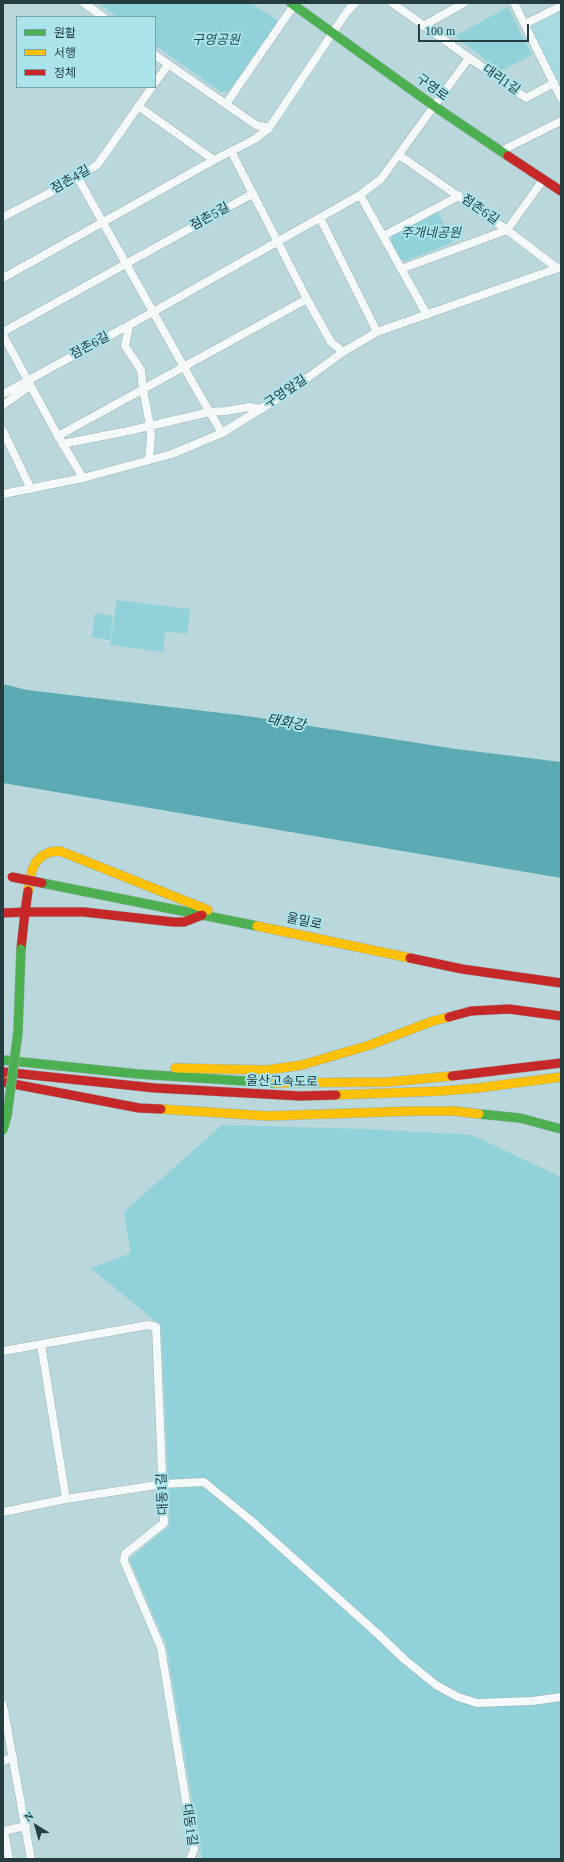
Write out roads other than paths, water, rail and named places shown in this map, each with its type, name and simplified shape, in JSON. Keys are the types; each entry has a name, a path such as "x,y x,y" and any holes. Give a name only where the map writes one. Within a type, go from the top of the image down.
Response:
{"main road":[{"name":"구영로","path":"292,4 434,106 561,191"},
{"path":"3,1130 7,1116 18,1032 21,949 25,912 32,870 36,862 42,856 50,852 60,851 235,921"},
{"name":"울밀로","path":"8,876 202,914 462,969 561,983"},
{"path":"3,913 84,912 173,922 191,920 202,914"},
{"path":"90,1069 107,1064 235,1070 285,1068 344,1054 433,1021 471,1011 509,1009 561,1016"},
{"name":"울산고속도로","path":"3,1060 240,1082 332,1084 388,1082 490,1073 561,1063"},
{"name":"울산고속도로","path":"3,1072 155,1088 300,1096 441,1091 478,1088 561,1077"},
{"path":"3,1082 139,1108 268,1116 455,1111 520,1118 545,1124 561,1130"}],"street":[{"path":"84,3 102,16"},
{"path":"3,278 214,160 255,139 269,128 346,13 355,3"},
{"name":"대리1길","path":"392,3 526,98 554,83"},
{"path":"423,26 464,3"},
{"path":"514,3 561,98"},
{"path":"226,104 292,4"},
{"path":"525,24 561,6"},
{"path":"156,56 256,125 269,128"},
{"name":"대리1길","path":"434,106 469,58"},
{"path":"156,82 168,65"},
{"name":"점촌4길","path":"3,217 78,178 98,164 151,88"},
{"path":"138,106 214,160"},
{"name":"점촌6길","path":"3,394 29,383 360,195 381,179 434,106"},
{"path":"501,151 561,121"},
{"path":"231,151 307,299 331,342 343,352"},
{"name":"점촌6길","path":"399,155 507,230"},
{"path":"78,178 222,433"},
{"path":"543,180 507,230 559,267"},
{"name":"점촌5길","path":"29,383 3,334 126,263 252,194"},
{"path":"360,195 427,315"},
{"path":"383,236 459,196"},
{"path":"320,218 377,332"},
{"name":"점촌6길","path":"401,269 507,230"},
{"name":"구영앞길","path":"3,494 83,478 172,454 222,433 262,409 319,371 343,352 377,332 559,267"},
{"path":"58,436 307,299"},
{"path":"129,326 125,346 141,370 142,389 150,426 149,460"},
{"path":"3,405 29,383 62,444 83,478"},
{"path":"62,444 210,412 249,407 262,409"},
{"path":"3,431 31,489"},
{"name":"대동1길","path":"3,1351 148,1325 156,1327 164,1523 125,1554 124,1561 161,1648 194,1850 190,1859"},
{"path":"41,1344 66,1499"},
{"path":"3,1512 66,1499 163,1484 204,1482 254,1523 404,1659 436,1685 458,1697 478,1703 532,1701 561,1697"},
{"path":"3,1706 31,1859"},
{"path":"3,1761 13,1758"},
{"path":"9,1859 4,1831 26,1826"}],"water":[{"name":"태화강","path":"3,684 27,690 247,716 456,749 561,762 561,878 3,783"}],"park label":[{"name":"구영공원","path":"216,41"},
{"name":"주개네공원","path":"431,234"}]}
